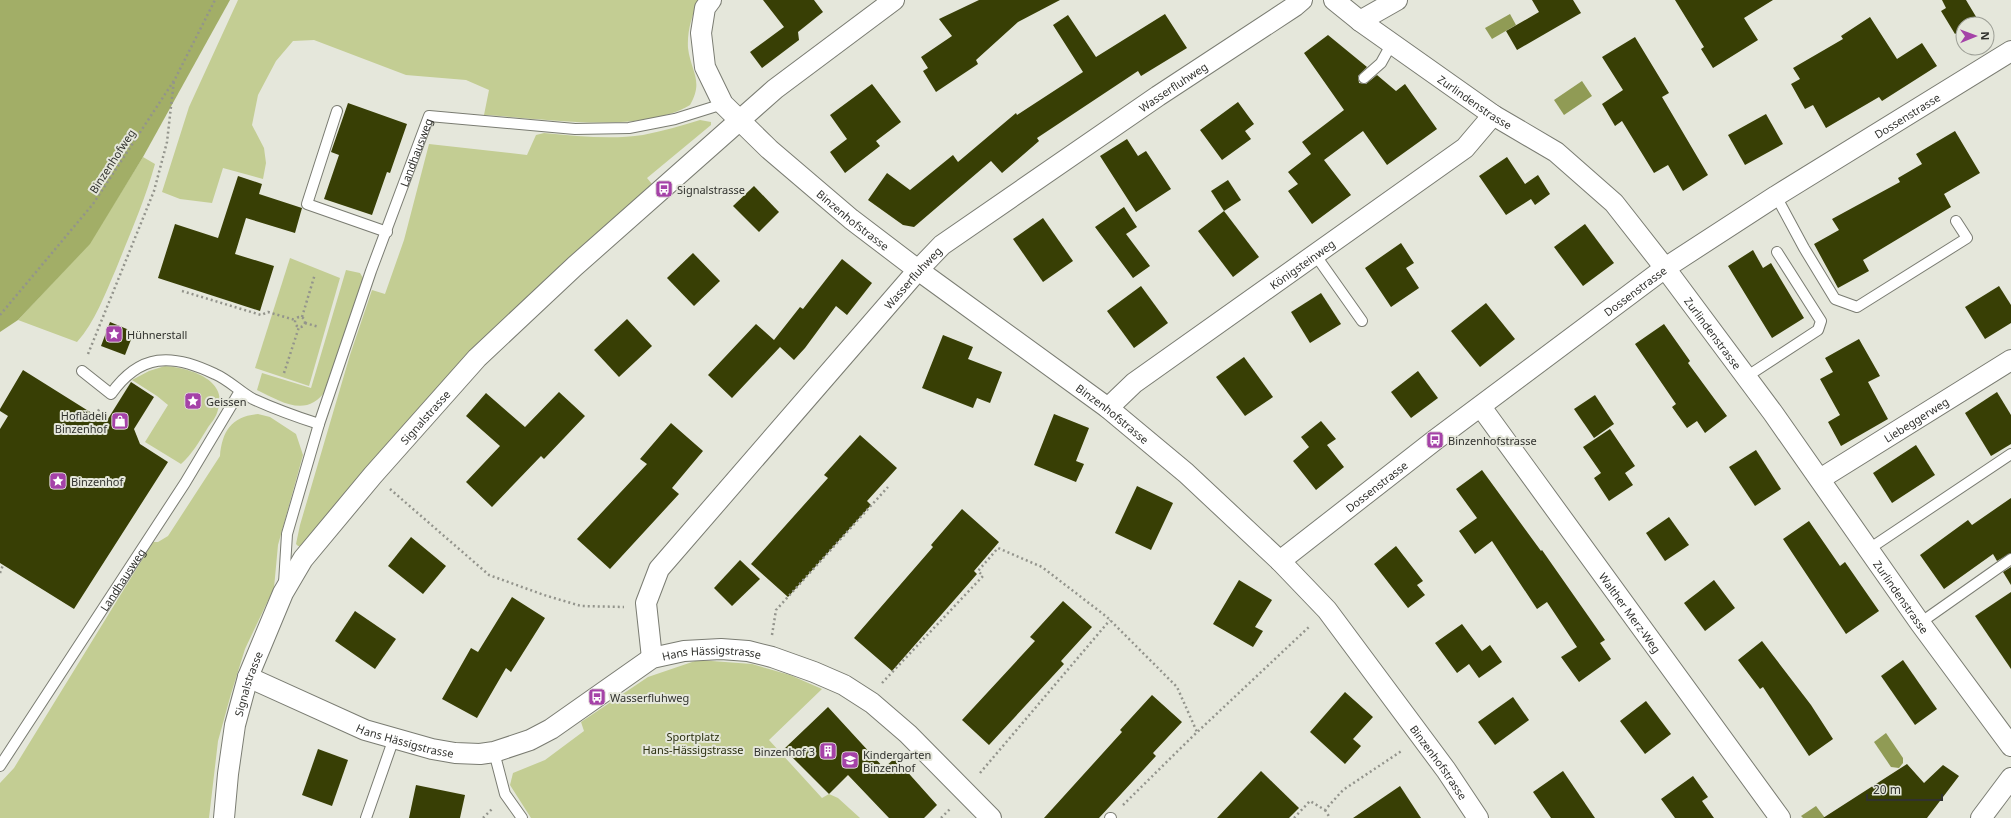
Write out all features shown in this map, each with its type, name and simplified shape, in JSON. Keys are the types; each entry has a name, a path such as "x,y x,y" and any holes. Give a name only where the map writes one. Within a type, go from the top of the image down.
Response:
{"street":[{"path":"711,0 705,8 702,33 705,67 723,104 740,119"},
{"name":"Signalstrasse","path":"224,818 235,725 248,677 283,593 303,559 373,475 477,358 575,266 774,89 894,0"},
{"name":"Wasserfluhweg","path":"652,658 646,603 659,569 918,270 942,245 1158,96 1302,0"},
{"name":"Zurlindenstrasse","path":"1334,0 1360,21 1493,115 1556,152 1614,203 1665,268 1746,377 1820,479 1920,623 2011,746"},
{"path":"1360,21 1397,0"},
{"name":"Dossenstrasse","path":"1280,561 1435,440 1665,268 1776,196 2011,51"},
{"name":"Königsteinweg","path":"1108,408 1134,383 1314,253 1464,148 1493,115"},
{"name":"Binzenhofstrasse","path":"740,119 769,149 846,214 918,270 1108,408 1186,473 1280,561 1327,610 1422,737 1478,818"},
{"name":"Liebeggerweg","path":"1820,479 2011,360"},
{"name":"Walther Merz-Weg","path":"1481,407 1780,818"},
{"name":"Hans Hässigstrasse","path":"248,677 279,693 365,730 432,749 455,753 480,754 494,752 530,740 551,729 652,658 684,651 721,649 748,651 772,657 844,685 872,703 908,734 991,818"},
{"path":"1981,818 2011,778"}],"lane":[{"path":"1364,78 1381,63 1392,43"},
{"name":"Landhausweg","path":"283,593 287,534 319,424 371,271 387,232 429,116 575,129 629,128 675,120 723,104"},
{"path":"337,111 307,204 387,232"},
{"path":"1776,196 1804,248 1835,299 1858,308 1967,238 1956,221"},
{"path":"1746,377 1818,330 1821,321 1777,252"},
{"path":"1314,253 1362,321"},
{"path":"82,372 111,394 122,378 147,363 157,360 180,360 216,374 240,391 294,416 319,424"},
{"name":"Landhausweg","path":"0,766 186,483 240,391"},
{"path":"1869,549 2011,454"},
{"path":"1920,623 2011,560"},
{"path":"366,818 394,738"},
{"path":"494,752 505,794 522,818"}],"path":[{"name":"Binzenhofweg","path":"0,315 93,204 175,79 215,0"},
{"path":"82,372 154,191 167,142 175,79"},
{"path":"302,317 315,274"},
{"path":"182,291 261,315 268,312 295,320 302,317"},
{"path":"302,317 305,319 305,323"},
{"path":"295,320 295,324 299,327"},
{"path":"284,373 299,327 303,326 305,323"},
{"path":"305,323 318,328"},
{"path":"373,475 489,575 544,595 581,606 646,608"},
{"path":"772,657 772,634 776,610 888,487"},
{"path":"872,703 882,681 983,576 978,571 998,548 1042,567 1110,620 1177,687 1197,732"},
{"path":"0,574 3,565"},
{"path":"1111,818 1197,732 1327,610"},
{"path":"967,793 977,785 973,781 1110,620"},
{"path":"1325,810 1343,790 1422,737"},
{"path":"1294,818 1310,801 1325,810 1330,818"}],"green space":[{"path":"238,0 699,0 690,23 688,35 688,48 695,76 696,89 690,105 669,114 644,120 590,122 484,115 489,90 466,80 406,75 314,40 293,41 276,61 258,95 252,125 264,148 266,163 263,179 223,168 212,203 180,199 162,192 189,107"},
{"path":"700,120 711,122 711,125 647,178 652,184 559,269 469,357 383,449 302,546 298,546 296,544 300,525 350,355 372,290 385,294 404,240 429,144 527,155 536,135 544,133 594,137 643,135"},
{"path":"143,157 155,164 147,191 104,298 89,326 77,342 18,320 89,244"},
{"path":"290,258 340,278 309,386 255,368"},
{"path":"346,270 360,273 363,278 327,389 311,404 303,406 285,403 257,390 262,373 311,388"},
{"path":"165,366 186,370 206,378 213,384 218,392 220,402 216,415 195,448 181,464 145,442 168,405 132,380 149,371"},
{"path":"258,414 270,417 296,434 303,455 278,545 274,588 245,649 218,741 209,818 0,818 0,783 14,768 153,542 158,542 168,536 220,456 223,439 230,426 241,418"},
{"name":"Sportplatz Hans-Hässigstrasse","path":"698,660 752,664 790,675 822,689 769,740 822,798 829,794 838,798 860,818 531,818 510,785 513,773 545,760 584,731 581,722 648,677"}],"shaded area":[{"path":"0,0 230,0 143,157 90,244 18,320 0,332"},
{"path":"1510,14 1516,25 1492,39 1485,28"},
{"path":"1582,81 1592,96 1564,115 1554,100"},
{"path":"1886,733 1903,758 1903,763 1899,768 1891,767 1874,742"},
{"path":"1816,806 1825,818 1803,818 1801,816"}],"building":[{"path":"763,0 814,0 823,12 798,32 799,40 762,68 750,52 784,27"},
{"path":"979,0 1060,0 1018,22 976,60 978,64 936,92 923,71 928,68 921,57 952,36 939,19"},
{"path":"1532,0 1573,0 1581,13 1517,50 1506,31 1539,12"},
{"path":"1675,0 1773,0 1744,18 1758,40 1713,68 1701,49 1704,47"},
{"path":"1942,0 1966,0 1976,16 1955,16 1955,34 1941,11 1946,8"},
{"path":"1165,14 1187,48 1141,76 1138,71 1037,138 1039,141 1002,173 991,161 914,227 903,225 868,200 887,173 910,190 953,155 958,162 1016,113 1017,115 1083,72 1053,25 1068,15 1096,57"},
{"path":"1870,17 1897,59 1922,43 1937,66 1882,101 1879,97 1826,128 1813,105 1805,109 1791,84 1800,79 1793,68 1843,39 1841,36"},
{"path":"1328,35 1367,67 1358,76 1359,83 1366,84 1377,75 1396,91 1405,84 1437,129 1387,165 1363,131 1324,160 1351,195 1312,224 1288,191 1298,184 1288,172 1311,154 1302,142 1344,110 1304,53"},
{"path":"1635,37 1669,93 1662,97 1708,175 1683,191 1668,165 1654,173 1622,121 1615,126 1602,104 1623,90 1602,57"},
{"path":"872,84 901,122 876,141 880,146 845,173 830,152 847,139 830,115"},
{"path":"1238,102 1254,124 1245,131 1251,139 1222,160 1200,130"},
{"path":"348,103 407,124 390,173 387,172 372,215 324,199 339,155 331,152"},
{"path":"1766,114 1783,144 1745,165 1728,135"},
{"path":"1955,131 1980,173 1944,194 1951,207 1863,260 1869,271 1838,288 1814,244 1839,230 1832,219 1900,182 1898,178 1922,164 1916,154"},
{"path":"1127,139 1138,156 1146,151 1171,189 1136,212 1100,156"},
{"path":"1507,157 1525,184 1538,175 1550,194 1535,205 1531,199 1506,215 1479,176"},
{"path":"238,176 262,184 259,194 302,208 295,233 246,218 235,254 274,266 260,311 158,278 175,224 218,238"},
{"path":"1228,180 1241,200 1224,211 1211,191"},
{"path":"754,186 779,212 759,232 733,206"},
{"path":"1124,207 1137,227 1126,234 1150,266 1133,278 1095,227"},
{"path":"1224,211 1259,257 1233,277 1198,231"},
{"path":"1043,218 1073,261 1043,282 1013,239"},
{"path":"1585,224 1614,263 1583,286 1554,247"},
{"path":"1401,243 1414,263 1406,268 1419,288 1391,307 1365,268"},
{"path":"1753,250 1763,268 1771,263 1804,318 1772,338 1728,266"},
{"path":"693,253 720,281 694,306 667,278"},
{"path":"842,259 872,283 847,315 836,306 805,348 794,360 780,347 732,398 708,375 756,324 774,340 800,307 803,309"},
{"path":"1141,286 1168,323 1134,348 1107,311"},
{"path":"1999,286 2011,305 2011,323 1985,339 1965,307"},
{"path":"1321,293 1341,324 1310,343 1291,312"},
{"path":"1486,303 1515,339 1480,367 1451,331"},
{"path":"627,319 652,346 619,377 594,350"},
{"path":"110,322 134,332 125,355 101,346"},
{"path":"1664,324 1690,361 1688,363 1727,416 1705,433 1697,421 1687,428 1672,407 1676,404 1635,344"},
{"path":"943,335 973,347 968,359 1002,372 990,403 977,398 973,408 922,388"},
{"path":"1859,339 1880,376 1868,382 1888,419 1841,446 1828,422 1840,415 1820,379 1833,372 1825,358"},
{"path":"1244,357 1273,397 1245,416 1216,377"},
{"path":"23,370 106,422 131,382 154,397 134,429 140,444 168,462 74,609 0,563 0,429 8,416 0,411 0,409"},
{"path":"1418,371 1438,398 1411,418 1391,392"},
{"path":"559,392 585,416 544,459 541,456 492,507 466,482 500,446 466,416 486,393 525,427"},
{"path":"1997,392 2011,415 2011,444 1991,456 1965,413"},
{"path":"1595,395 1614,424 1594,438 1574,409"},
{"path":"1054,414 1089,428 1076,461 1084,464 1076,482 1034,465"},
{"path":"1321,421 1336,439 1327,445 1344,467 1316,490 1293,461 1309,447 1301,437"},
{"path":"671,423 703,451 672,488 679,494 610,569 577,539 647,464 640,459"},
{"path":"1610,429 1635,466 1625,473 1633,485 1609,501 1594,478 1601,473 1583,447"},
{"path":"860,435 897,468 867,501 871,505 788,597 751,564 828,478 824,475"},
{"path":"1916,445 1935,475 1892,503 1873,473"},
{"path":"1756,450 1781,489 1755,506 1729,467"},
{"path":"1482,470 1541,551 1542,550 1605,640 1600,643 1611,659 1579,682 1561,657 1577,647 1547,602 1537,609 1492,541 1475,554 1459,531 1477,518 1456,489"},
{"path":"1137,486 1173,503 1151,550 1115,533"},
{"path":"2011,498 2011,553 1997,561 1993,554 1944,589 1920,555 1968,520 1972,525"},
{"path":"962,509 999,542 974,571 977,574 892,671 854,638 933,547 931,545"},
{"path":"1669,517 1689,545 1665,561 1646,533"},
{"path":"1809,521 1840,566 1845,562 1879,611 1846,634 1783,539"},
{"path":"411,537 446,566 423,594 388,566"},
{"path":"1396,546 1423,581 1417,585 1425,595 1408,608 1374,564"},
{"path":"740,560 760,579 732,606 714,588"},
{"path":"2011,567 2011,585 2003,572"},
{"path":"1239,580 1272,600 1255,627 1263,631 1253,647 1213,624"},
{"path":"1714,580 1735,608 1705,631 1684,603"},
{"path":"2011,592 2011,669 1975,616"},
{"path":"512,597 545,618 511,672 506,668 477,718 442,699 471,648 478,652"},
{"path":"1063,601 1092,627 1061,661 1064,664 989,745 962,720 1035,641 1030,637"},
{"path":"355,611 396,639 375,669 335,641"},
{"path":"1462,624 1482,651 1490,645 1502,662 1479,678 1469,664 1457,673 1435,643"},
{"path":"1762,641 1811,705 1833,739 1809,756 1763,687 1760,689 1738,660"},
{"path":"1903,660 1937,709 1915,725 1881,676"},
{"path":"1345,692 1373,717 1353,739 1361,746 1345,764 1310,732"},
{"path":"1152,695 1182,722 1153,753 1156,756 1099,818 1044,818 1122,732 1120,730"},
{"path":"1513,697 1529,720 1495,745 1478,722"},
{"path":"1646,701 1671,734 1645,754 1620,721"},
{"path":"828,707 884,768 895,758 937,805 924,818 889,818 848,775 829,794 784,749"},
{"path":"318,749 348,760 332,806 302,795"},
{"path":"1907,764 1924,783 1943,765 1959,776 1927,818 1823,818"},
{"path":"1261,771 1299,808 1289,818 1217,818"},
{"path":"1563,771 1595,818 1551,818 1533,792"},
{"path":"1693,776 1708,797 1702,801 1714,818 1675,818 1661,799"},
{"path":"416,785 465,795 460,818 409,818"},
{"path":"1400,786 1421,818 1353,818"}],"place":[{"name":"Signalstrasse","path":"664,189"},
{"name":"Hühnerstall","path":"114,334"},
{"name":"Geissen","path":"193,401"},
{"name":"Hoflädeli Binzenhof","path":"120,421"},
{"name":"Binzenhofstrasse","path":"1435,440"},
{"name":"Binzenhof","path":"58,481"},
{"name":"Wasserfluhweg","path":"597,697"},
{"name":"Binzenhof 3","path":"828,751"},
{"name":"Kindergarten Binzenhof","path":"850,760"}]}
